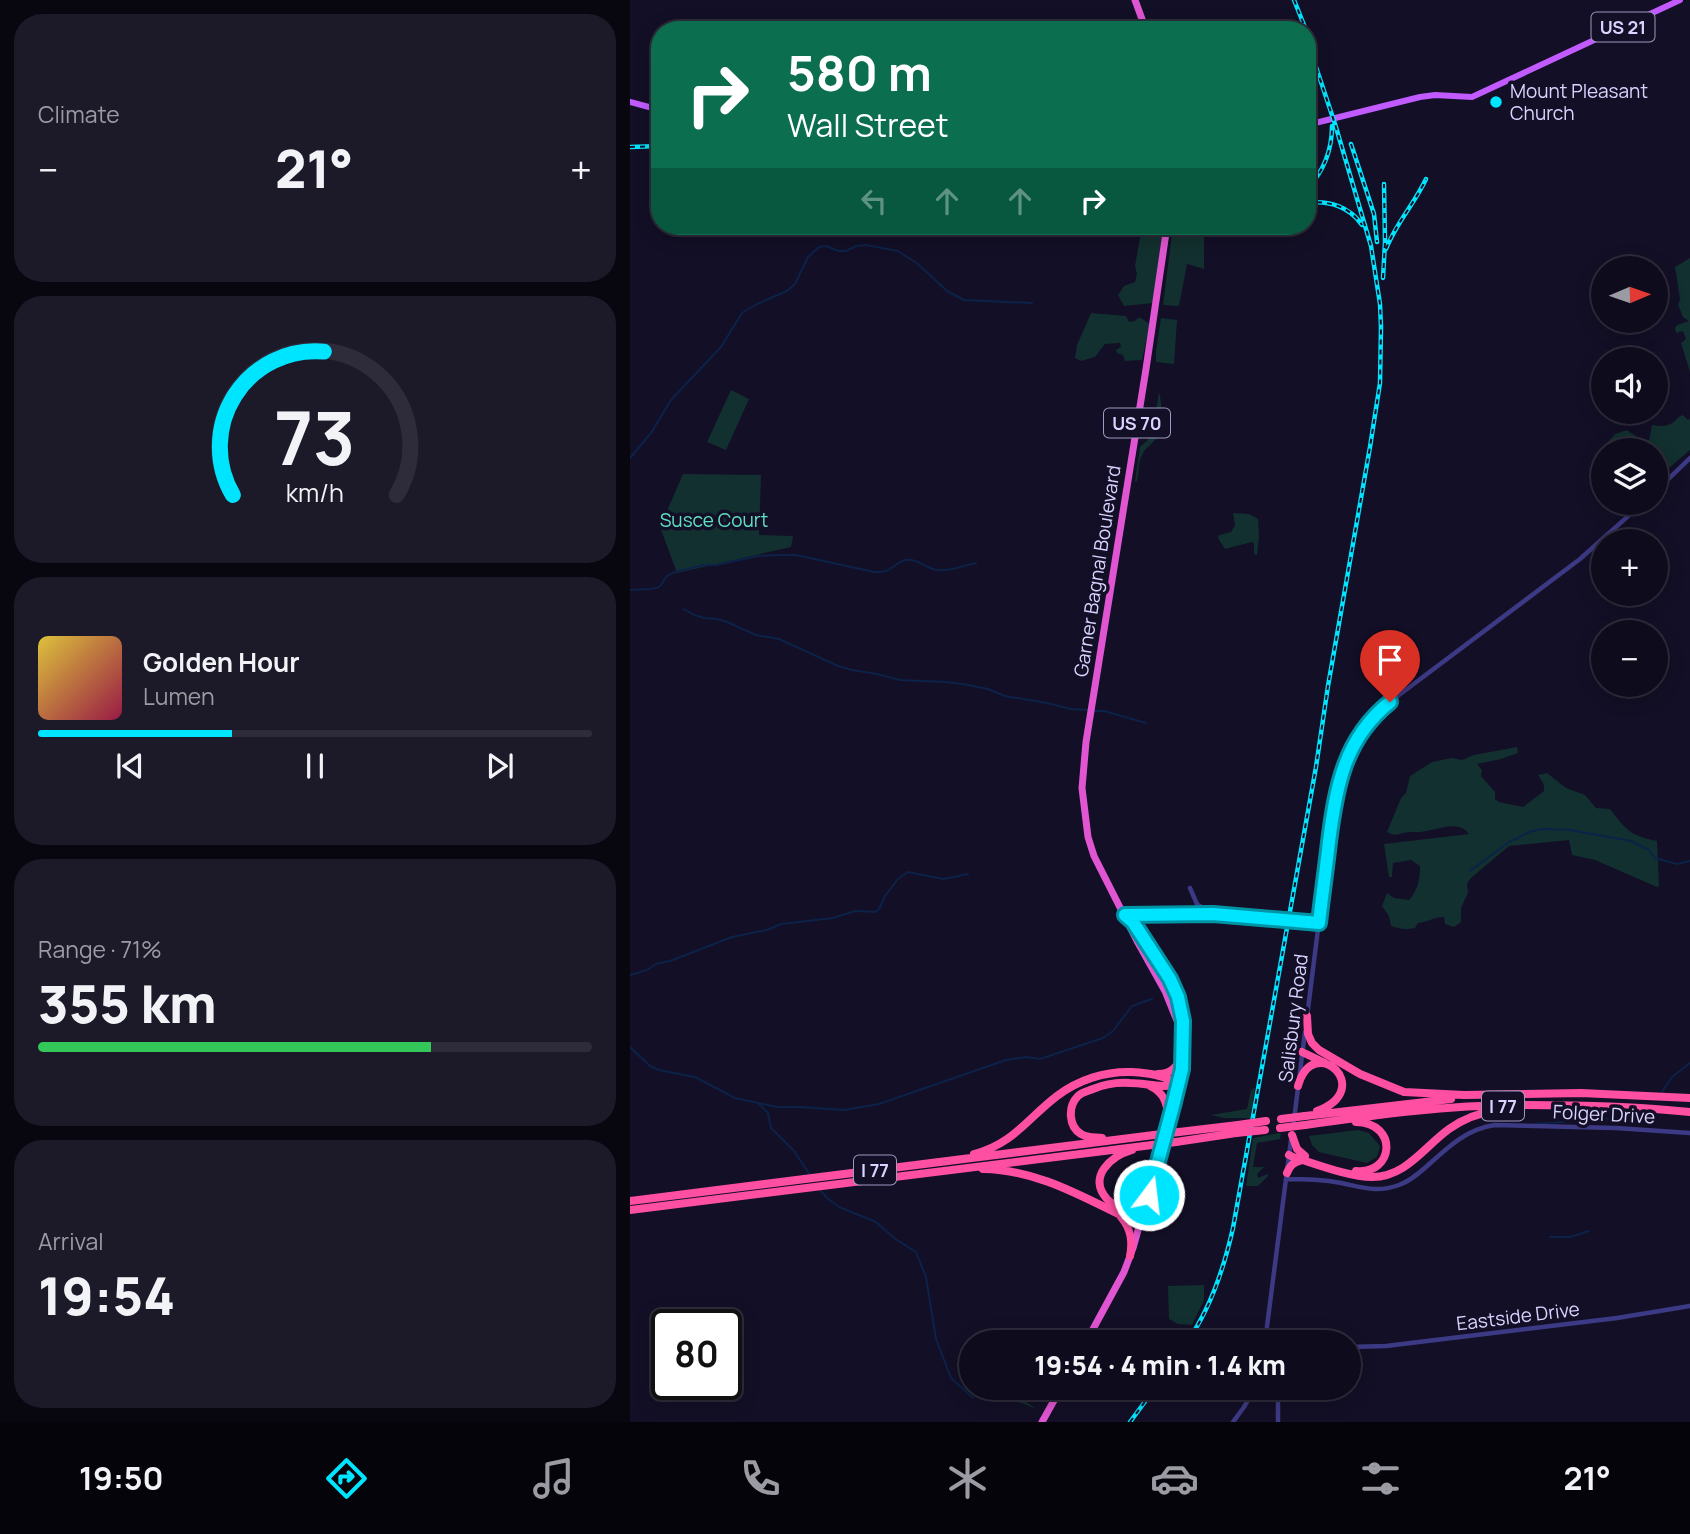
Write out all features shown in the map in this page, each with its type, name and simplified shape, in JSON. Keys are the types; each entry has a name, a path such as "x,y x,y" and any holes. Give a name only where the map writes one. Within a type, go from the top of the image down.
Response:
{"highway":[{"path":"1135,0 1143,21"},
{"name":"Garner Bagnal Boulevard","path":"1093,1330 1130,1256 1170,1119 1183,1053 1182,1032 1165,991 1102,874 1088,837 1083,804 1087,731 1166,235"},
{"path":"1305,1120 1336,1102 1342,1087 1339,1072 1312,1043 1308,1034 1307,1016"},
{"path":"1302,1052 1310,1051 1404,1092 1496,1094"},
{"path":"881,1170 982,1152 997,1146 1028,1124 1069,1088 1091,1078 1112,1073 1164,1074 1175,1068 1183,1053"},
{"path":"1298,1086 1300,1078 1309,1066 1327,1060"},
{"path":"1157,1074 1178,1084"},
{"path":"1121,1139 1082,1135 1075,1128 1071,1112 1078,1097 1099,1087 1121,1083 1170,1087 1178,1084"},
{"path":"1144,1084 1163,1096 1170,1119"},
{"name":"I 77","path":"630,1201 1121,1139 1176,1142 1237,1129 1496,1094 1581,1093 1690,1098"},
{"name":"I 77","path":"1305,1120 1317,1123 1468,1107 1519,1105 1652,1108 1690,1112"},
{"path":"1292,1135 1304,1158 1361,1176 1383,1176 1404,1168 1450,1128 1484,1112 1599,1107"},
{"path":"1289,1155 1361,1171 1373,1169 1384,1157 1386,1142 1378,1128 1372,1124 1317,1123"},
{"name":"I 77","path":"630,1210 916,1174 1153,1140 1180,1132 1237,1129"},
{"path":"1130,1256 1130,1234 1103,1194 1100,1178 1102,1170 1115,1157 1153,1140"},
{"path":"1286,1176 1289,1167 1304,1158"},
{"path":"916,1174 995,1169 1028,1175 1060,1185 1141,1222"},
{"path":"1115,1209 1132,1206 1149,1194"},
{"path":"1042,1422 1054,1400"}],"main road":[{"name":"US 21","path":"1316,123 1420,97 1472,97 1680,0"},
{"path":"630,102 651,108"}],"street":[{"path":"1668,479 1690,458"},
{"name":"Salisbury Road","path":"1267,1330 1333,808 1346,758 1370,720 1390,702 1580,559 1629,515"},
{"path":"1190,888 1197,904 1213,914"},
{"path":"1125,915 1213,914 1319,923"},
{"name":"Folger Drive","path":"1286,1176 1373,1190 1389,1188 1408,1181 1451,1145 1485,1126 1590,1127 1690,1133"},
{"name":"Eastside Drive","path":"1361,1347 1617,1318 1690,1306"},
{"path":"1233,1422 1248,1400"},
{"path":"1278,1400 1278,1422"}],"green space":[{"path":"1140,235 1162,235 1154,303 1124,306 1118,295 1124,286 1135,282"},
{"path":"1172,235 1204,235 1204,269 1187,264 1179,306 1163,305"},
{"path":"1690,258 1690,372 1681,343 1686,339 1683,331 1676,333 1675,328 1689,321 1683,317 1678,305 1680,299 1675,267"},
{"path":"1091,313 1126,316 1129,322 1141,318 1150,324 1142,360 1125,361 1123,355 1116,350 1121,347 1120,343 1105,344 1095,357 1081,361 1075,358 1077,345"},
{"path":"1161,318 1177,320 1174,364 1156,362"},
{"path":"731,390 749,399 726,450 707,442"},
{"path":"1159,392 1162,414 1160,431 1141,456 1135,482 1140,447 1148,440 1153,430"},
{"path":"1683,415 1690,419 1690,450 1668,469 1668,438 1649,438 1652,425 1667,425"},
{"path":"1627,430 1639,438 1611,438 1615,434"},
{"name":"Susce Court","path":"683,474 761,475 759,535 793,536 791,547 677,573 660,527"},
{"path":"1233,513 1249,514 1258,519 1257,555 1254,554 1252,542 1225,549 1218,538 1219,535 1231,532 1235,525"},
{"path":"1517,747 1518,753 1477,764 1482,770 1481,776 1495,792 1495,799 1523,807 1544,791 1544,785 1538,775 1547,773 1566,788 1585,795 1596,808 1610,809 1625,827 1635,834 1657,841 1659,886 1595,860 1572,855 1569,840 1509,846 1471,878 1461,908 1461,922 1454,927 1445,924 1444,917 1418,923 1412,929 1391,926 1389,916 1382,906 1387,893 1394,898 1409,900 1418,884 1420,866 1411,860 1393,863 1392,877 1389,877 1384,844 1469,834 1455,826 1397,835 1387,832 1401,798 1406,793 1410,776 1432,762 1452,758 1462,760 1474,755"},
{"path":"1255,1088 1250,1118 1211,1115 1247,1109 1251,1090"},
{"path":"1358,1130 1369,1133 1380,1146 1377,1157 1367,1163 1319,1152 1312,1145 1309,1136"},
{"path":"1279,1133 1280,1139 1257,1143 1253,1167 1264,1167 1257,1174 1258,1178 1268,1176 1258,1186 1246,1186 1253,1138"},
{"path":"1204,1285 1204,1300 1192,1325 1178,1324 1169,1319 1168,1286"},
{"path":"992,1400 1023,1400 1036,1409 1016,1402"}],"waterway":[{"path":"630,458 651,433 671,400 721,347 742,313 787,291 795,284 808,257 819,247 846,251 866,245 898,251 918,264 947,291 964,300 1032,303"},
{"path":"630,590 657,588 675,572 758,556 796,555 874,572 886,571 905,560 914,560 942,570 976,563"},
{"path":"684,609 694,615 727,622 756,635 779,639 852,670 900,680 963,684 1005,696 1088,710"},
{"path":"1093,711 1104,711 1146,723"},
{"path":"1470,871 1509,842 1532,831 1544,829 1570,830 1631,841 1649,850 1655,858 1677,864 1690,861"},
{"path":"630,975 732,937 767,930 781,924 833,918 855,911 875,912 898,879 908,872 943,879 968,874"},
{"path":"630,1047 650,1066 695,1077 735,1098 777,1107 844,1110 879,1104 1006,1060 1027,1057 1040,1059 1103,1038 1113,1031 1132,1006 1152,999"},
{"path":"1662,1092 1672,1077 1690,1063"},
{"path":"759,1104 768,1113 771,1128 794,1151 810,1175"},
{"path":"1534,1124 1643,1116 1648,1111"},
{"path":"821,1191 839,1207 876,1222 916,1252 926,1277 936,1339 951,1378 959,1385"},
{"path":"1550,1237 1570,1237 1589,1231"}],"railway":[{"path":"1294,0 1302,21"},
{"path":"1194,1330 1216,1287 1233,1228 1316,767 1380,383 1380,304 1371,246 1316,67"},
{"path":"1316,178 1326,160 1332,126"},
{"path":"1351,144 1374,214 1377,242"},
{"path":"630,147 651,146"},
{"path":"1386,249 1426,179"},
{"path":"1383,278 1384,184"},
{"path":"1316,203 1345,209 1362,225"},
{"path":"1130,1422 1146,1400"}],"place":[{"name":"Mount Pleasant Church","path":"1496,102"}],"route":[{"path":"1149,1195 1182,1069 1183,1021 1178,997 1170,979 1133,922 1125,915 1213,914 1319,923 1333,808 1346,758 1370,720 1390,702"}]}
